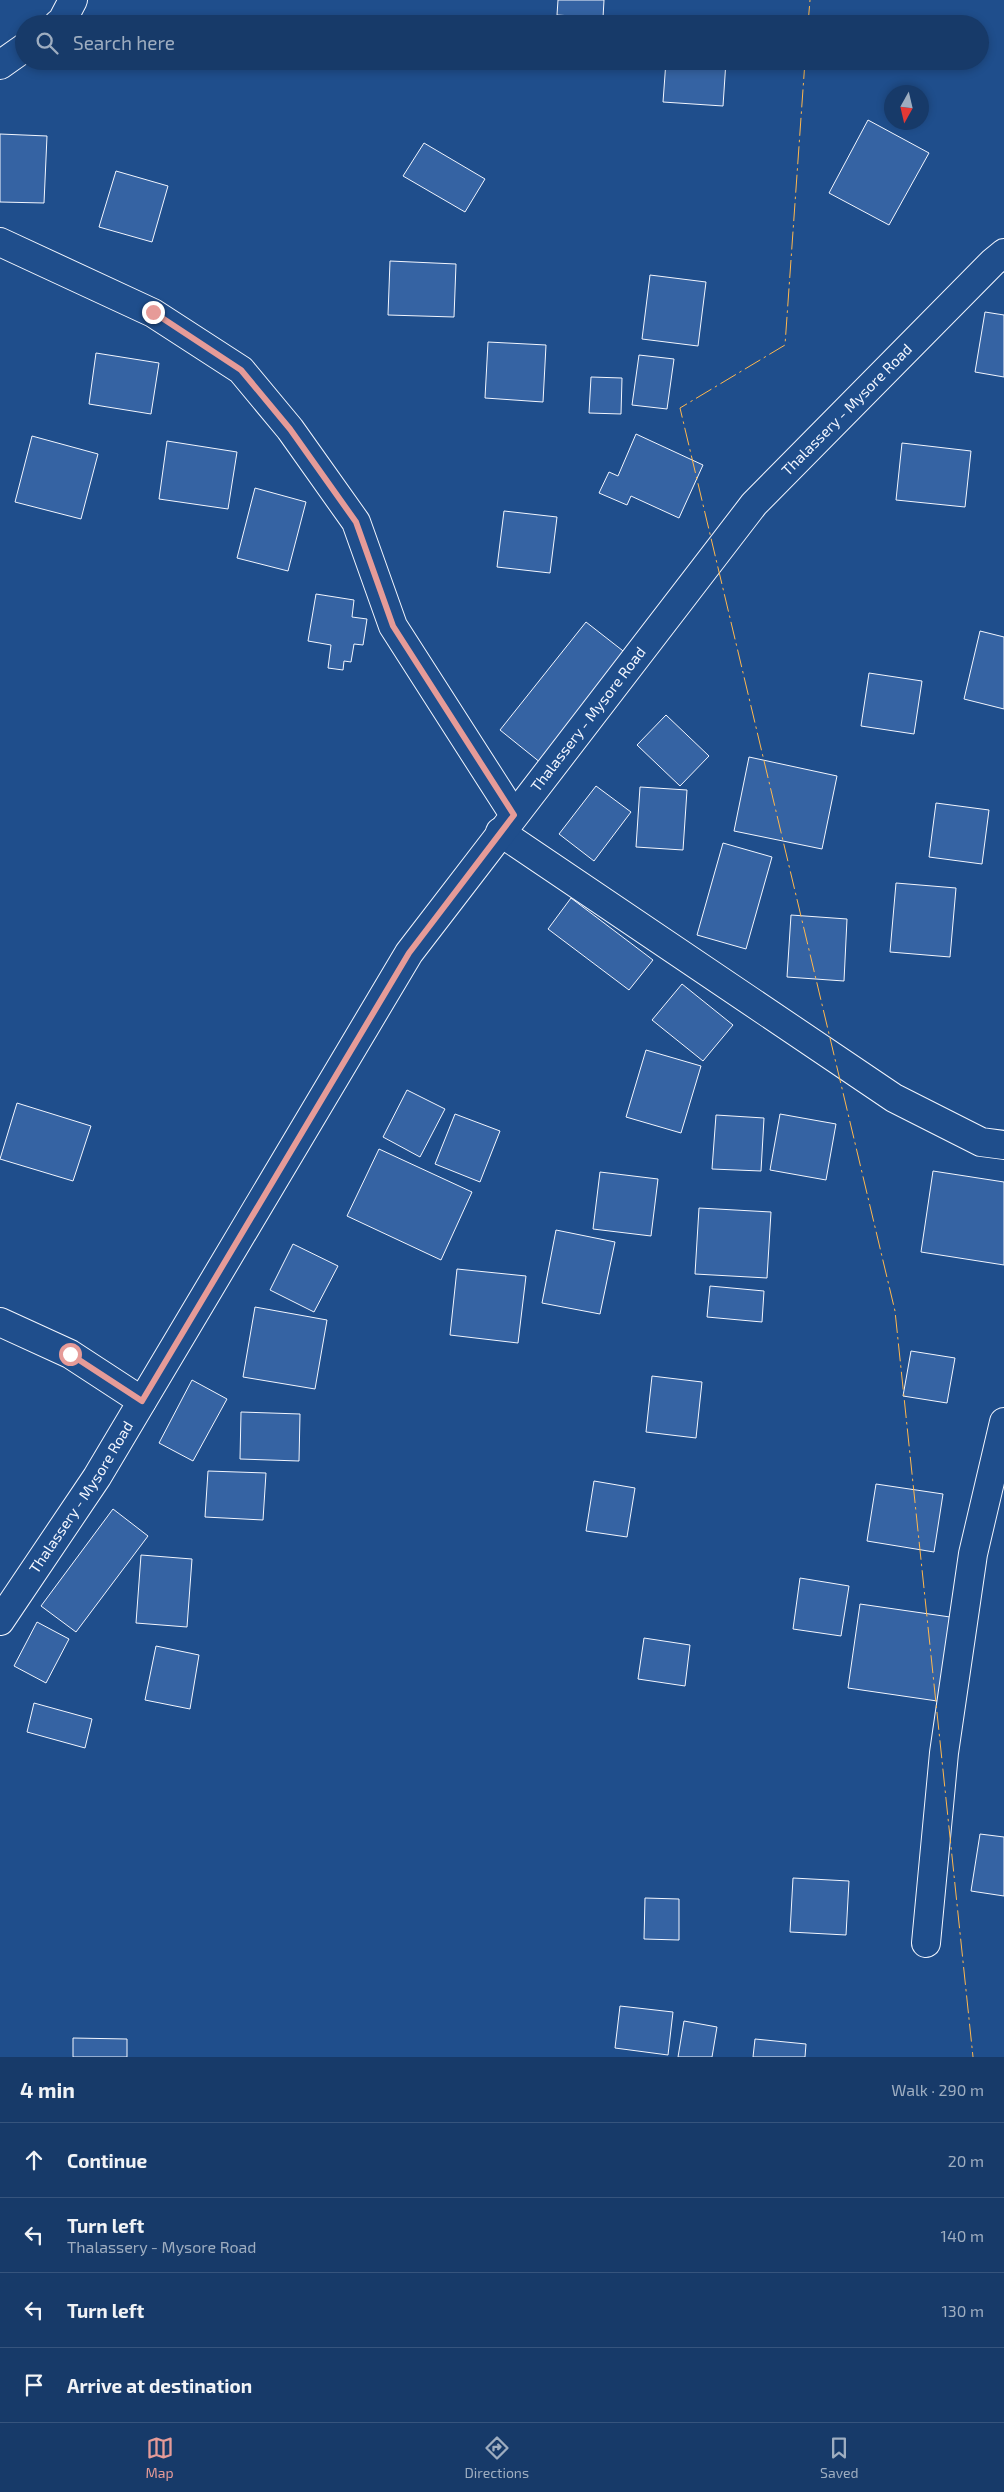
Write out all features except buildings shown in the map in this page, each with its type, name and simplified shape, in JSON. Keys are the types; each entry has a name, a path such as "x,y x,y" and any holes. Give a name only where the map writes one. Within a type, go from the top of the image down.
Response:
{"street":[{"path":"65,15 73,0"},
{"path":"0,65 15,54"},
{"path":"0,242 153,312 241,370 290,429 356,522 393,626 507,823 894,1098 981,1142 1004,1145"},
{"name":"Thalassery - Mysore Road","path":"0,1621 97,1478 409,953 754,504 1000,261"},
{"path":"0,1322 70,1354 142,1401"},
{"path":"926,1943 944,1753 973,1554 1004,1422"}],"power":[{"path":"809,15 810,0"},
{"path":"804,70 785,345 680,408 895,1311 973,2057"}],"route":[{"path":"70,1354 142,1401 409,953 514,815 393,626 356,522 290,429 241,370 153,312"}]}
